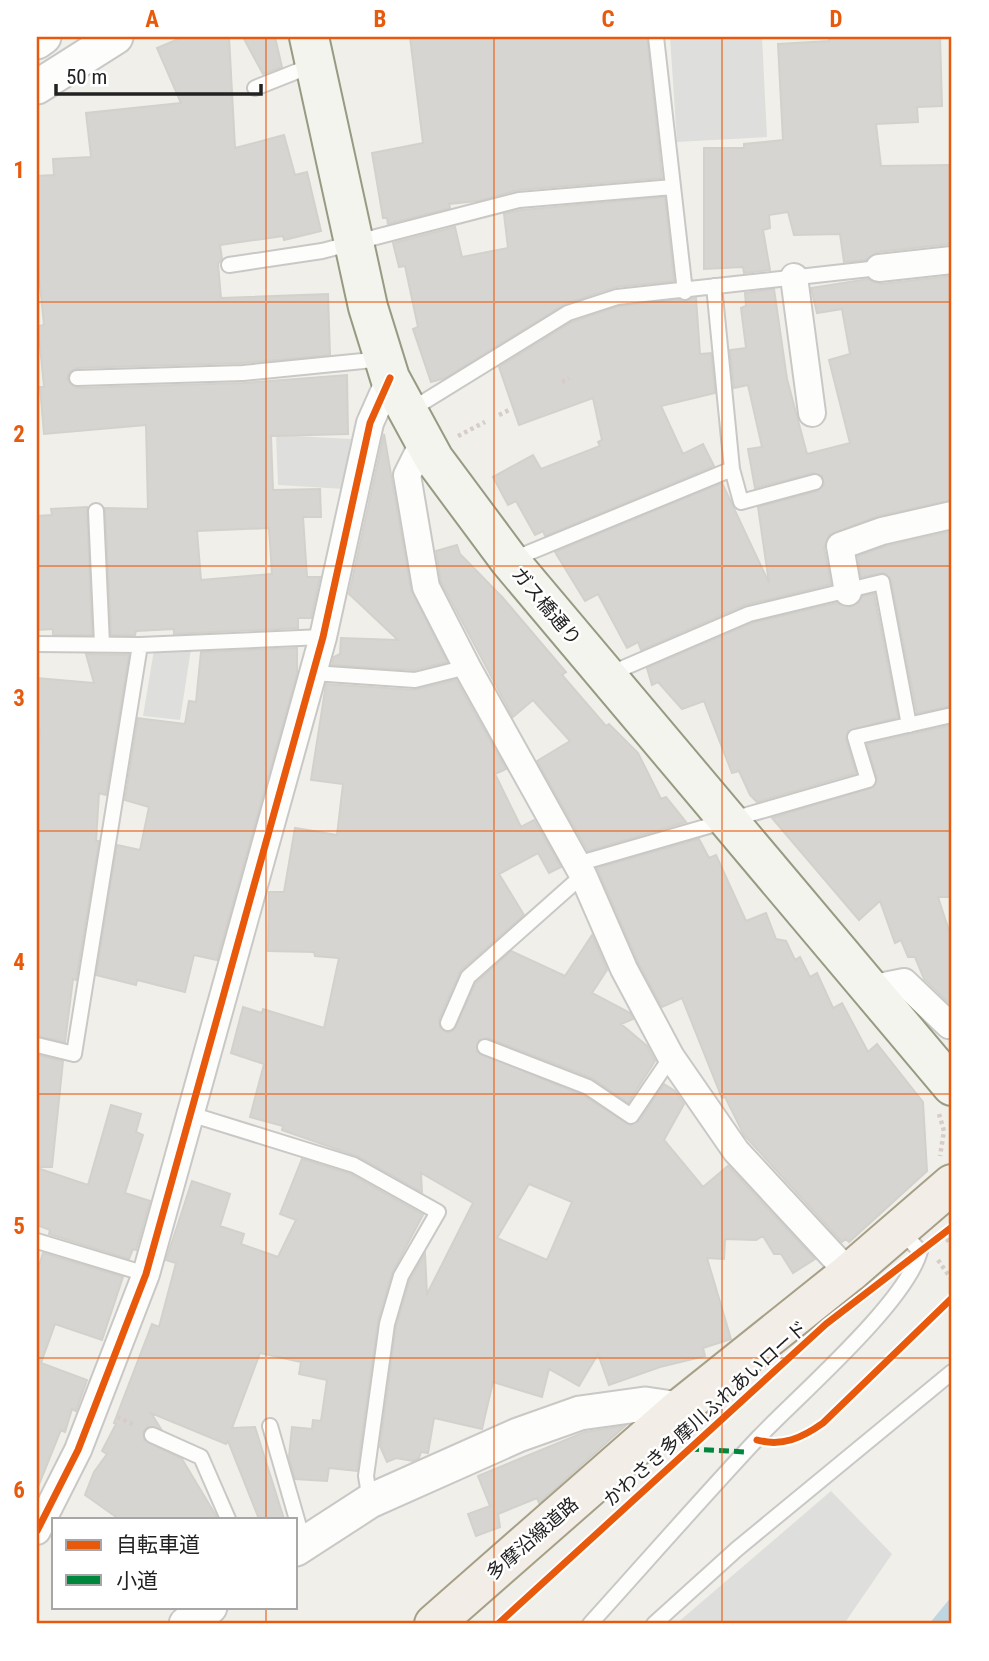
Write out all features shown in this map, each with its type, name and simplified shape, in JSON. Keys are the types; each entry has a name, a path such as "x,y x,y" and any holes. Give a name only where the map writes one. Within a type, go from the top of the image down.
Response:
{"main road":[{"name":"ガス橋通り","path":"312,50 353,241 387,368 430,429 434,459 509,560 869,989 945,1097"},
{"name":"多摩沿線道路","path":"434,1624 679,1409 849,1273 910,1240 945,1169"}],"street":[{"path":"37,41 44,37"},
{"path":"37,87 116,37"},
{"path":"879,268 952,260"},
{"path":"794,278 812,413"},
{"path":"37,1531 78,1450 146,1274 323,637 356,455 370,423 387,368"},
{"path":"430,429 407,475 426,587 467,667 580,870 624,969 671,1057 736,1151 849,1273"},
{"path":"848,592 840,546 882,531 952,515"},
{"path":"869,989 904,982 949,1025 952,1024"},
{"path":"300,1546 370,1501 518,1435 580,1413 645,1404 679,1409"},
{"path":"186,1624 209,1608"}],"lane":[{"path":"656,37 685,292"},
{"path":"255,88 312,50"},
{"path":"229,265 322,251 519,200 673,187"},
{"path":"430,429 568,313 617,297 685,292 714,286 879,268"},
{"path":"714,286 732,470 741,502 815,482"},
{"path":"77,378 387,368"},
{"path":"509,560 732,470"},
{"path":"96,511 102,644"},
{"path":"605,676 749,614 882,582 909,725"},
{"path":"37,644 140,645 323,637"},
{"path":"37,1045 74,1055 140,645"},
{"path":"313,673 415,680 467,667"},
{"path":"448,1023 468,978 580,870 728,821 868,780 855,737 952,715"},
{"path":"485,1047 588,1087 631,1116 671,1057"},
{"path":"190,1114 354,1165 438,1212 401,1276 387,1324 366,1476 370,1501"},
{"path":"590,1624 757,1440 881,1312 917,1265 910,1240"},
{"path":"37,1241 146,1274"},
{"path":"654,1624 737,1549 952,1372"},
{"path":"270,1426 293,1518"},
{"path":"152,1434 201,1457 228,1518"}],"path":[{"path":"562,382 569,378"},
{"path":"499,415 511,409"},
{"path":"430,429 485,422"},
{"path":"945,1097 945,1169"},
{"path":"910,1240 942,1234 949,1242 952,1240"},
{"path":"95,1405 152,1434"}],"shaded area":[{"path":"670,37 762,37 767,137 677,142"},
{"path":"276,435 351,439 344,489 278,485"},
{"path":"191,649 180,720 143,716 154,650"},
{"path":"831,1491 892,1554 844,1624 676,1624"}],"water":[{"path":"952,1596 952,1624 929,1624"}],"building":[{"path":"183,37 229,37 235,148 284,135 295,175 307,172 321,231 284,240 283,236 220,245 222,259 218,264 221,298 328,294 330,355 242,363 77,368 69,373 67,379 77,388 243,383 347,375 348,434 271,436 273,490 320,489 321,517 303,517 307,577 320,577 311,618 298,618 298,628 174,634 174,629 136,631 135,635 111,635 105,508 148,509 146,425 44,434 40,387 44,387 38,326 44,325 37,256 37,176 54,175 53,159 91,157 86,113 181,103 157,48","holes":["269,528 272,574 201,580 197,531"]},
{"path":"243,37 275,37 282,67 263,74"},
{"path":"410,37 647,37 662,178 518,190 478,201 449,204 450,208 388,224 387,218 383,218 372,153 423,143"},
{"path":"940,37 942,106 917,107 918,122 876,124 881,166 950,165 950,244 877,252 866,260 844,262 840,234 794,235 788,212 769,215 770,228 763,230 770,270 744,273 743,267 704,269 704,148 744,148 744,144 783,140 778,44 829,41 829,38"},
{"path":"665,197 674,281 616,287 565,304 445,378 431,382 413,329 418,327 405,266 399,267 393,243 455,227 462,257 508,248 504,214 521,210"},
{"path":"952,276 952,500 878,516 829,535 824,548 831,584 745,605 641,650 638,642 627,648 598,594 585,601 555,552 722,483 769,583 758,507 818,491 824,485 822,476 813,473 755,488 748,449 762,447 748,385 734,388 730,350 746,348 741,308 746,306 745,293 774,289 787,379 807,454 850,443 829,360 850,354 842,309 817,313 811,288 868,279 881,284"},
{"path":"696,298 700,354 711,353 715,393 661,406 683,454 703,444 714,466 545,536 543,531 535,535 516,501 508,505 493,477 533,455 541,469 600,446 598,442 602,440 593,398 519,425 499,367 572,322 619,306"},
{"path":"384,434 411,590 447,662 414,670 332,665 334,657 340,654 341,638 398,640 349,594"},
{"path":"87,507 92,635 53,635 53,629 37,630 37,516 52,515 51,509"},
{"path":"952,531 952,706 917,713 891,580 884,573 861,577 858,556 886,546"},
{"path":"457,545 460,554 503,598 566,672 562,675 606,726 609,724 638,753 661,799 666,797 686,822 588,851 537,761 570,741 533,700 513,717 441,582 436,551"},
{"path":"874,594 898,717 848,731 846,740 856,773 757,802 750,795 739,771 732,773 704,701 682,709 658,682 652,685 647,668 752,623 837,603 851,607 863,596"},
{"path":"297,648 297,673 217,960 194,955 185,992 137,980 136,985 96,975 117,845 140,850 149,807 125,800 138,718 185,724 189,701 196,702 201,652"},
{"path":"86,654 129,655 106,795 99,793 96,841 99,841 76,980 73,979 65,1042 37,1036 37,776 40,729 37,729 37,678 94,683"},
{"path":"456,680 506,769 495,774 521,827 534,820 561,867 549,873 538,853 499,874 524,915 461,970 439,1019 440,1028 448,1033 454,1030 476,983 511,951 565,976 592,935 607,970 592,993 630,1013 633,1019 621,1024 647,1046 655,1061 628,1103 592,1078 488,1038 479,1040 477,1052 584,1096 630,1125 639,1121 664,1084 675,1091 684,1104 664,1140 703,1187 728,1166 815,1259 793,1273 781,1254 774,1254 763,1236 756,1240 725,1239 724,1259 707,1258 731,1339 703,1348 705,1356 660,1367 609,1385 598,1354 579,1386 549,1369 542,1397 493,1382 482,1429 434,1418 428,1453 421,1452 419,1458 413,1461 396,1458 387,1462 380,1446 396,1326 410,1280 425,1254 427,1294 473,1203 421,1173 422,1192 359,1157 282,1130 283,1126 250,1117 264,1064 231,1053 243,1007 262,1013 263,1009 324,1028 339,958 315,956 314,952 268,951 269,892 284,892 295,828 337,835 343,784 311,780 326,684 415,690","holes":["529,1184 572,1202 547,1260 497,1238"]},
{"path":"952,725 952,897 938,897 952,940 952,1006 924,979 915,957 908,957 901,940 895,943 880,901 859,920 772,818 874,787 877,778 867,744"},
{"path":"699,839 709,858 716,855 746,921 766,913 776,939 786,941 795,960 800,957 810,977 817,973 833,1008 842,1003 868,1052 877,1044 923,1102 927,1171 849,1242 846,1239 842,1242 744,1135 725,1097 722,1098 682,998 662,1007 638,962 597,868"},
{"path":"37,1055 63,1061 52,1167 37,1167"},
{"path":"111,1105 141,1114 136,1132 143,1135 125,1193 150,1201 136,1250 133,1249 129,1259 49,1234 50,1230 37,1225 37,1168 88,1185"},
{"path":"302,1159 350,1174 423,1215 392,1273 378,1321 357,1471 329,1468 327,1481 295,1479 289,1457 292,1427 312,1429 313,1420 321,1421 327,1380 299,1374 301,1362 260,1353 232,1428 255,1427 284,1518 259,1518 228,1441 226,1444 151,1413 161,1429 147,1427 143,1432 144,1440 182,1459 217,1518 118,1518 85,1495 94,1472 107,1454 102,1451 116,1424 114,1423 152,1324 159,1327 176,1263 166,1260 192,1181 230,1194 220,1226 244,1234 241,1244 278,1257 296,1220 280,1214"},
{"path":"43,1253 123,1277 102,1340 55,1324 41,1363 87,1380 76,1411 72,1409 65,1432 61,1430 38,1487 37,1272"},
{"path":"625,1426 539,1503 537,1498 498,1514 500,1527 476,1536 468,1514 490,1506 478,1476 585,1432"}],"marked path":[{"path":"689,1449 746,1452"}],"cycle path":[{"path":"37,1531 78,1450 146,1274 323,637 370,423 390,378"},
{"name":"かわさき多摩川ふれあいロード","path":"498,1624 826,1324 952,1227"},
{"path":"757,1440 792,1440 823,1423 952,1298"}]}
